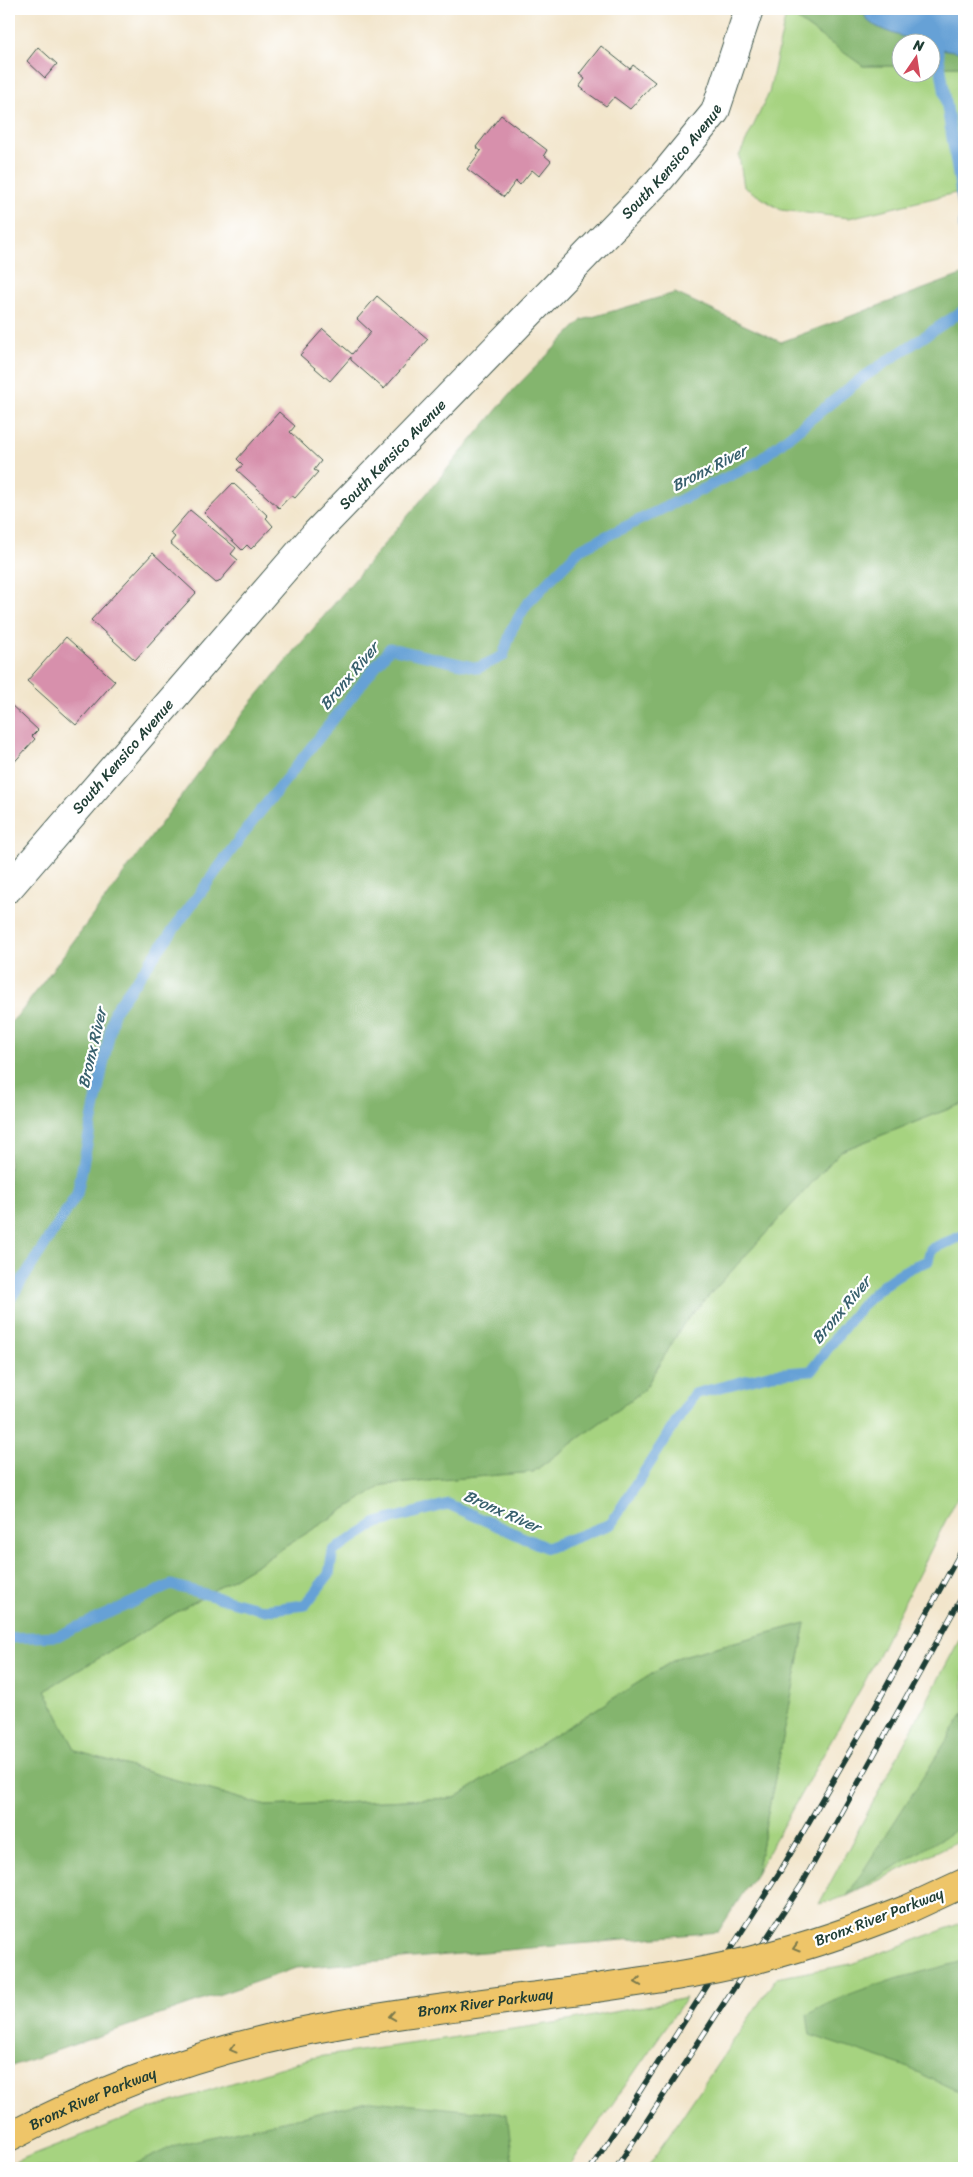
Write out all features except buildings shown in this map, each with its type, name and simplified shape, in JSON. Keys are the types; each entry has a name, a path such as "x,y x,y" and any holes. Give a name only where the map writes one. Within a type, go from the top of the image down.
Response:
{"highway":[{"name":"Bronx River Parkway","path":"9,2137 98,2096 147,2077 224,2052 288,2035 424,2011 596,1988 672,1976 768,1957 835,1936 908,1909 964,1883"}],"street":[{"name":"South Kensico Avenue","path":"9,888 316,533 661,178 715,112 749,9"}],"green space":[{"path":"787,9 799,9 795,17 863,66 890,66 890,82 940,82 940,66 964,66 964,191 849,218 781,210 744,187 739,156 769,93"},
{"path":"799,9 964,9 964,66 940,66 940,32 890,32 890,66 863,66 795,18"},
{"path":"964,274 964,1103 841,1151 684,1323 644,1390 533,1472 383,1485 261,1562 45,1690 76,1751 266,1806 455,1798 679,1657 806,1623 756,1873 718,1932 296,1968 9,2067 9,1024 21,1012 246,709 515,388 582,320 675,293 781,342"},
{"path":"964,1103 964,1484 864,1683 756,1873 806,1623 679,1657 455,1798 266,1806 76,1751 45,1690 261,1562 383,1485 533,1472 644,1390 684,1323 841,1151"},
{"path":"964,1631 964,1838 847,1896 819,1904"},
{"path":"964,1713 964,1825 847,1896"},
{"path":"964,1922 964,2168 647,2168 776,1978 851,1964"},
{"path":"964,1961 964,2094 904,2066 810,2035 807,2015 825,2005 863,1989"},
{"path":"686,1998 568,2168 9,2168 9,2164 150,2109 311,2058 568,2021"},
{"path":"372,2101 507,2114 514,2168 127,2168 176,2145"}],"water":[{"path":"863,9 964,9 964,53 940,49 940,32 890,33 872,24 865,16"}],"waterway":[{"name":"Bronx River","path":"944,9 934,27 964,212 964,231"},
{"name":"Bronx River","path":"9,1301 77,1194 114,1011 252,822 390,648 478,668 503,656 512,629 526,605 580,549 756,463 862,378 964,310"},
{"name":"Bronx River","path":"9,1638 58,1636 171,1585 265,1610 305,1605 329,1574 333,1551 377,1523 448,1504 547,1548 611,1524 694,1394 772,1374 811,1371 861,1306 876,1292 891,1279 928,1261 931,1249 964,1235"}],"railway":[{"path":"591,2168 781,1870 868,1720 964,1546"},
{"path":"616,2168 802,1884 964,1593"}]}
